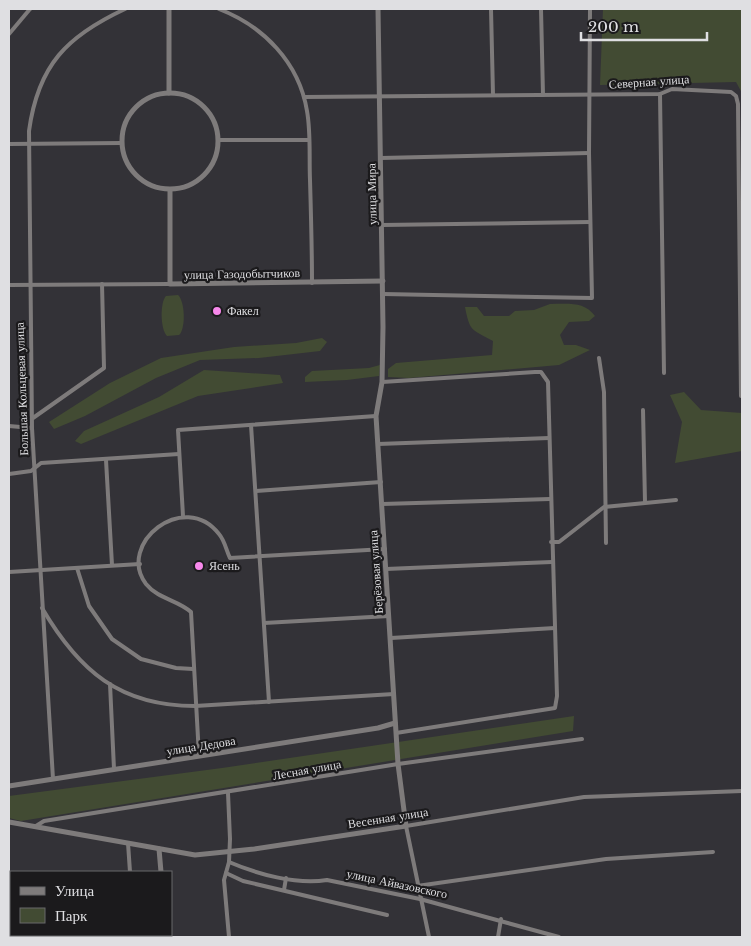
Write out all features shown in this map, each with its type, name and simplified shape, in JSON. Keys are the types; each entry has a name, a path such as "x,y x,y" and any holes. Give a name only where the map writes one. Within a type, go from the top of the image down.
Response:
{"street":[{"path":"9,34 30,9"},
{"name":"Большая Кольцевая улица","path":"53,779 41,606 32,428 28,144 35,94 56,58 82,32 125,9"},
{"path":"169,9 169,93"},
{"path":"219,9 252,26 271,40 293,72 304,97 309,140 312,283"},
{"name":"улица Мира","path":"378,9 383,281 382,381"},
{"path":"491,9 493,95"},
{"path":"542,9 543,95"},
{"path":"383,294 592,298 589,153 590,9"},
{"name":"Северная улица","path":"304,97 660,94 672,89 731,92 736,96 738,104 741,396"},
{"path":"169,93 188,97 200,104 212,118 219,140 214,161 202,176 189,185 170,190 148,184 136,176 128,166 122,143 124,127 130,115 140,104 153,97 169,93"},
{"path":"660,94 664,373"},
{"path":"219,140 309,140"},
{"path":"9,144 122,143"},
{"path":"381,158 589,153"},
{"path":"170,190 170,284"},
{"path":"382,225 590,222"},
{"name":"улица Газодобытчиков","path":"9,285 383,281"},
{"path":"33,418 104,368 102,284"},
{"path":"599,358 604,392 606,476 604,507 606,543"},
{"path":"382,381 541,372 548,382 551,542 557,696 555,708 396,733"},
{"name":"Берёзовая улица","path":"382,381 376,416 398,764 406,826"},
{"path":"642,410 645,502"},
{"path":"183,516 178,430 376,416"},
{"path":"251,425 269,702"},
{"path":"9,426 32,428"},
{"path":"378,444 549,438"},
{"path":"9,474 27,473 42,463 179,454"},
{"path":"106,460 112,565"},
{"path":"256,491 381,482"},
{"path":"382,504 550,499"},
{"path":"551,542 559,542 604,507 676,500"},
{"path":"199,756 192,669 191,612 152,590 141,575 140,564 147,538 156,528 167,521 183,516 194,518 212,526 225,542 230,558 385,548"},
{"path":"386,569 552,562"},
{"path":"9,572 140,564"},
{"path":"78,568 89,606 112,639 141,659 176,668 192,669"},
{"path":"41,606 57,633 93,673 127,694 148,702 172,706 195,706 394,694"},
{"path":"264,623 389,616"},
{"path":"391,638 555,628"},
{"path":"110,684 114,768"},
{"name":"улица Дедова","path":"9,786 378,728 396,723"},
{"name":"Лесная улица","path":"36,826 44,821 228,793 398,764 582,739"},
{"name":"Весенная улица","path":"159,849 195,854 229,852 584,797 742,791"},
{"path":"228,793 229,862 224,880 229,937"},
{"path":"9,822 159,849 161,871"},
{"path":"406,826 429,937"},
{"path":"128,843 130,871"},
{"path":"417,886 587,861 713,852"},
{"name":"улица Айвазовского","path":"229,862 243,868 286,878 312,882 327,880 420,899 501,919 559,937"},
{"path":"226,873 243,880 387,914"},
{"path":"284,890 286,878"},
{"path":"498,937 501,919"}],"green space":[{"path":"603,9 742,9 742,93 736,82 600,85"},
{"path":"178,295 183,309 183,327 179,335 167,336 162,322 164,299 166,296"},
{"path":"550,304 581,306 591,311 595,316 589,321 569,322 560,335 564,345 576,345 590,350 559,365 409,378 388,377 388,369 396,363 492,355 493,341 473,329 465,307 477,307 484,316 509,316 515,311 534,310"},
{"path":"322,338 327,342 320,351 259,358 200,360 156,378 85,416 54,429 49,422 110,383 161,358 234,347 296,343"},
{"path":"380,365 379,376 305,382 305,377 312,371 369,368"},
{"path":"204,370 280,375 283,383 198,396 81,444 75,441 84,431 159,397"},
{"path":"684,392 701,410 742,413 742,451 675,463 682,422 670,395"},
{"path":"574,716 573,731 21,821 9,818 9,796 222,768"}],"place":[{"name":"Факел","path":"217,311"},
{"name":"Ясень","path":"199,566"}]}
